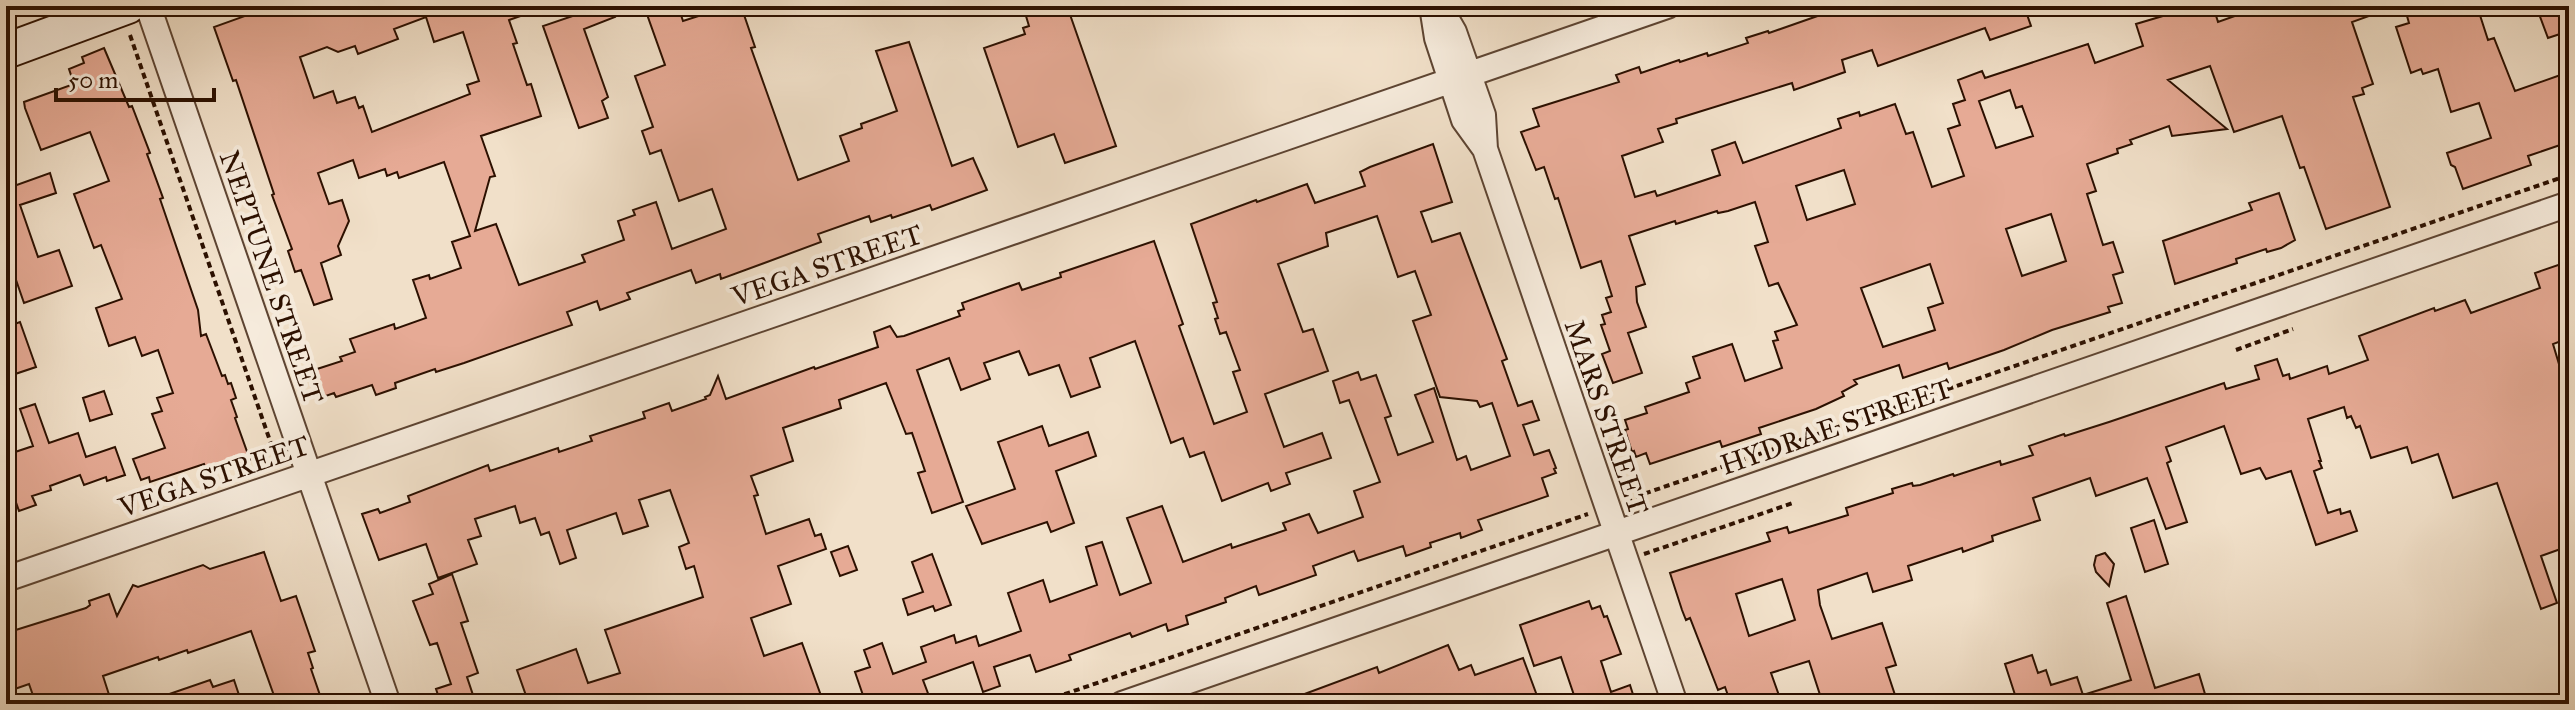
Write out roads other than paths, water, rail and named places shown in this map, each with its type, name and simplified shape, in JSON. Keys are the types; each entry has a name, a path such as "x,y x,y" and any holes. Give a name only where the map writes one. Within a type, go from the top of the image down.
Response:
{"main road":[{"path":"6,51 129,21"}],"street":[{"name":"NEPTUNE STREET","path":"148,6 388,704"},
{"name":"MARS STREET","path":"1432,6 1437,38 1483,115 1485,149 1675,704"},
{"name":"MARS STREET","path":"1439,6 1454,32 1460,78"},
{"name":"VEGA STREET","path":"6,579 1667,6"},
{"name":"HYDRAE STREET","path":"1122,704 2569,204"}]}
